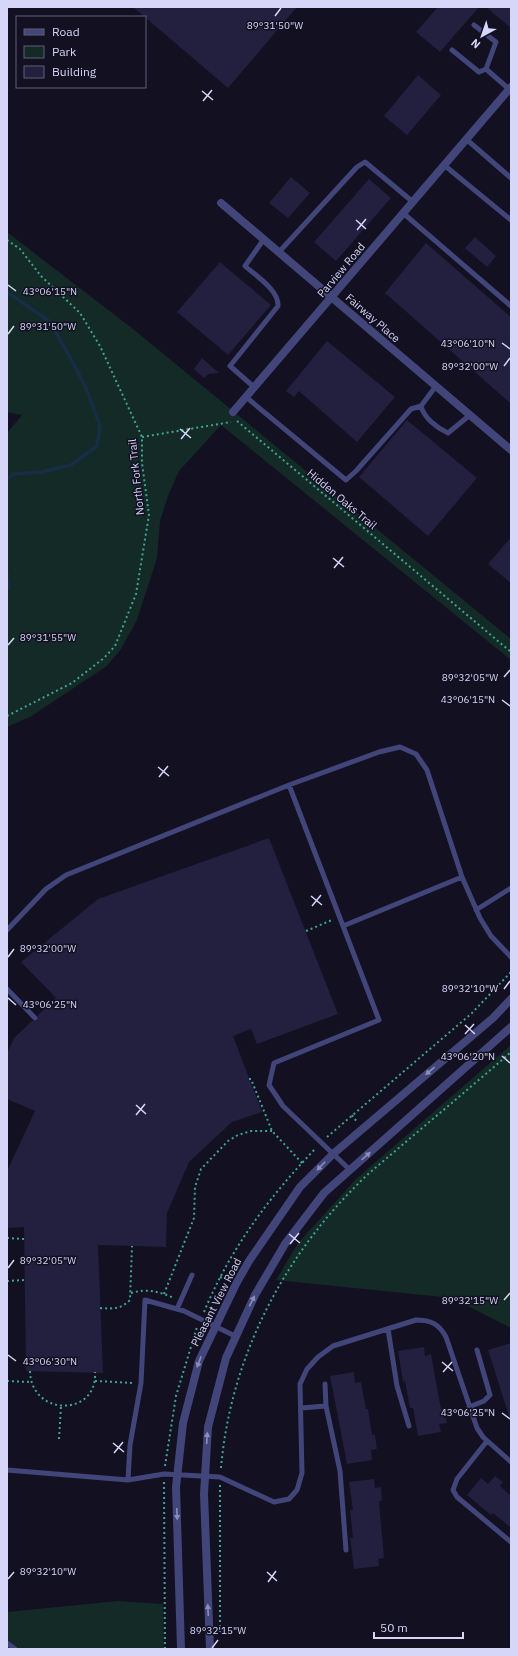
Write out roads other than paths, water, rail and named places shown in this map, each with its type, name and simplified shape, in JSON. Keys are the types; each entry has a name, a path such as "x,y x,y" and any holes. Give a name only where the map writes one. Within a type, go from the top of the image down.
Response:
{"street":[{"name":"Parview Road","path":"233,412 510,88"},
{"name":"Fairway Place","path":"221,202 511,450"},
{"name":"Pleasant View Road","path":"181,1649 176,1487 184,1423 199,1361 249,1261 300,1187 333,1154 493,1018 511,999"},
{"path":"210,1649 204,1502 208,1427 226,1358 235,1336 255,1295 285,1244 324,1193 511,1027"}],"lane":[{"path":"452,50 479,72 486,69 496,42 474,25"},
{"path":"486,69 510,88"},
{"path":"466,139 511,178"},
{"path":"279,252 357,167 365,162 413,202"},
{"path":"444,165 511,220"},
{"path":"403,213 511,306"},
{"path":"254,387 230,366 278,306 279,301 274,292 245,266 264,239"},
{"path":"246,398 346,480 412,409 421,406 436,386"},
{"path":"421,406 423,413 440,430 448,434 470,415"},
{"path":"7,930 46,889 66,875 289,786 379,752 400,747 416,754 427,770 462,877 476,910 491,936 511,956"},
{"path":"289,786 379,1020 274,1063 270,1085 283,1106 350,1170"},
{"path":"343,926 462,877"},
{"path":"476,910 511,888"},
{"path":"7,989 35,1018"},
{"path":"177,1309 192,1275"},
{"path":"128,1480 130,1445 141,1383 145,1300 177,1309 201,1318 235,1336"},
{"path":"7,1470 128,1480 164,1474 220,1477 274,1502 288,1499 297,1490 302,1473 300,1384 307,1369 318,1357 333,1346 416,1320 428,1320 440,1327 446,1337 477,1428 487,1441 511,1462"},
{"path":"388,1329 397,1386 409,1426"},
{"path":"469,1407 484,1401 490,1394 477,1350"},
{"path":"324,1384 326,1406 340,1471 346,1550"},
{"path":"300,1408 326,1406"},
{"path":"487,1441 457,1479 453,1490 458,1497 511,1542"},
{"path":"7,1643 15,1649"}],"waterway":[{"path":"7,292 49,321 86,388 100,426 97,446 71,465 41,472 14,474 7,479"},
{"path":"7,574 9,587 7,589"}]}
